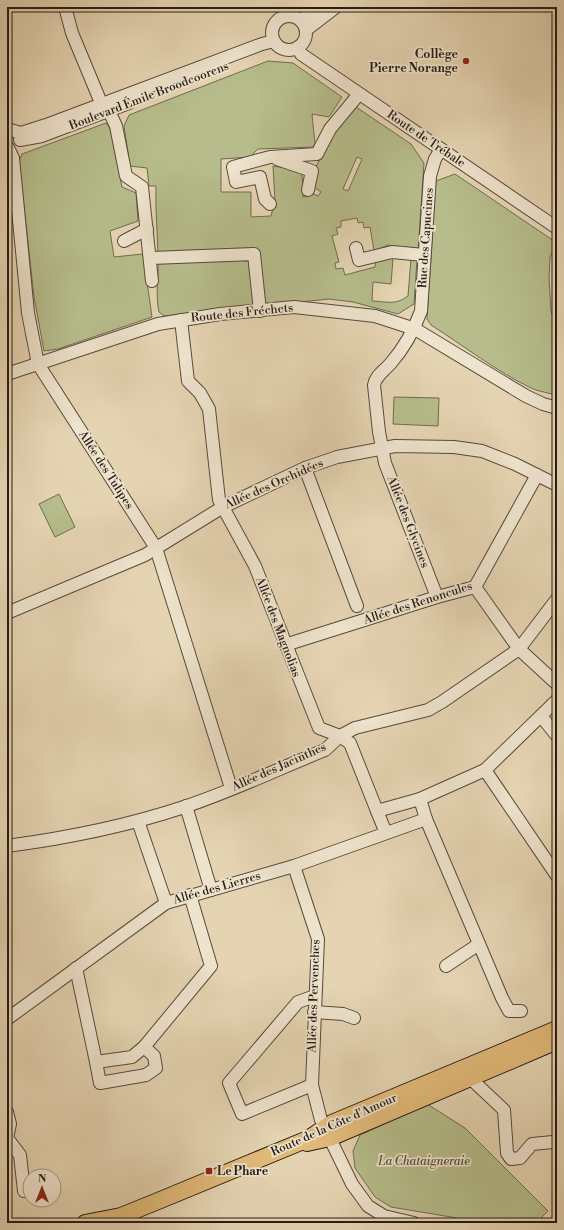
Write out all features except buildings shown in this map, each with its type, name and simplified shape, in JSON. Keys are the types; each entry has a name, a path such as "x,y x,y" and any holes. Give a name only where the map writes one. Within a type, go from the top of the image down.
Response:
{"main road":[{"name":"Route de la Côte d'Amour","path":"108,1223 149,1209 305,1143 557,1029"},
{"name":"Route de la Côte d'Amour","path":"86,1223 121,1216 308,1139 470,1078 557,1041"}],"street":[{"path":"65,7 72,33 100,98"},
{"path":"304,25 295,16 280,18 272,28 275,41 289,50 298,47 304,40 304,25 318,7"},
{"path":"304,25 336,7"},
{"name":"Boulevard Émile Broodcoorens","path":"13,130 240,46 258,36 275,41"},
{"path":"8,148 13,130 46,125 262,44 275,41"},
{"name":"Boulevard Émile Broodcoorens","path":"13,130 42,136 110,111 275,41"},
{"name":"Route de Trébale","path":"298,47 302,54 557,228"},
{"path":"308,190 317,154 330,129 360,94"},
{"path":"110,111 116,126 126,176 142,187 151,258 152,281"},
{"name":"Allée des Tulipes","path":"8,148 13,158 28,313 38,364 156,548 231,788"},
{"name":"Rue des Capucines","path":"382,447 374,386 376,379 391,363 415,329 421,311 430,176 435,159 440,149"},
{"path":"260,177 236,182 233,167 270,157 317,154"},
{"path":"270,157 312,170"},
{"path":"255,161 265,199 270,204"},
{"path":"124,241 147,229"},
{"path":"356,248 359,260 392,252 424,255"},
{"path":"151,258 254,254 260,310"},
{"name":"Route des Fréchets","path":"7,374 139,329 181,320 294,307 342,311 375,316 415,329 526,396 557,408"},
{"name":"Allée des Magnolias","path":"181,320 188,381 195,386 209,409 219,500 255,566 319,728 340,736"},
{"name":"Allée des Orchidées","path":"7,613 144,555 223,507 305,468 337,457 382,447 454,447 482,451 515,464 557,484"},
{"name":"Allée des Glycines","path":"382,447 385,464 437,597"},
{"path":"305,468 357,606"},
{"name":"Allée des Renoncules","path":"285,644 437,597 475,587 537,475"},
{"path":"475,587 519,649 557,684"},
{"name":"Allée des Jacinthes","path":"7,846 138,821 186,806 325,750 340,736 355,728 428,710 519,649 557,599"},
{"path":"377,811 420,799 485,770 557,700"},
{"path":"541,716 557,736"},
{"path":"340,736 350,743 386,833"},
{"path":"485,770 557,876"},
{"path":"420,799 426,819 509,1011 521,1011"},
{"path":"186,806 211,890"},
{"name":"Allée des Lierres","path":"7,1018 166,903 294,866 426,819"},
{"path":"138,821 166,903"},
{"name":"Allée des Pervenches","path":"294,866 318,939 312,1085 327,1132 352,1184 368,1206 384,1216 414,1223"},
{"path":"96,1062 132,1057 144,1047 211,966 190,895"},
{"path":"446,966 479,944"},
{"path":"76,968 100,1083 146,1075 156,1068 154,1056 144,1047"},
{"path":"312,1085 242,1114 229,1083 298,1002 315,996"},
{"path":"314,1012 343,1014 354,1018"},
{"path":"470,1078 504,1110 507,1153 511,1158 520,1158 532,1144 553,1142 557,1145"},
{"path":"7,1112 10,1124 7,1138 20,1156 22,1174"}],"green space":[{"path":"268,61 293,63 342,97 329,117 312,114 315,144 313,147 258,149 250,157 221,159 221,192 251,192 251,217 271,216 275,201 273,166 302,171 303,197 314,194 318,196 321,192 310,184 315,169 333,130 356,107 411,144 424,163 418,250 388,245 374,251 370,227 364,228 363,222 358,223 357,218 341,221 341,227 336,228 338,234 332,236 339,262 335,263 336,269 343,268 345,275 375,267 376,258 393,258 391,284 373,282 372,301 396,302 408,296 411,259 417,259 414,304 398,314 353,302 329,299 164,316 159,312 157,299 158,266 156,186 149,186 147,168 130,166 124,126 129,115","holes":["357,157 362,159 348,191 343,189"]},
{"path":"106,123 110,128 122,187 136,193 138,221 110,231 114,257 143,254 152,317 58,349 44,351 34,297 19,161 22,154"},
{"path":"455,174 557,243 550,257 549,278 551,311 557,330 557,396 534,389 505,374 431,325 427,319 436,181"},
{"path":"394,397 439,398 438,426 393,424"},
{"path":"59,494 75,527 55,537 39,504"},
{"name":"La Chataigneraie","path":"427,1104 465,1128 548,1211 536,1223 469,1223 457,1218 391,1207 375,1197 355,1168 353,1151 360,1135"}],"place":[{"name":"Collège Pierre Norange","path":"466,61"},
{"name":"Le Phare","path":"209,1171"}]}
